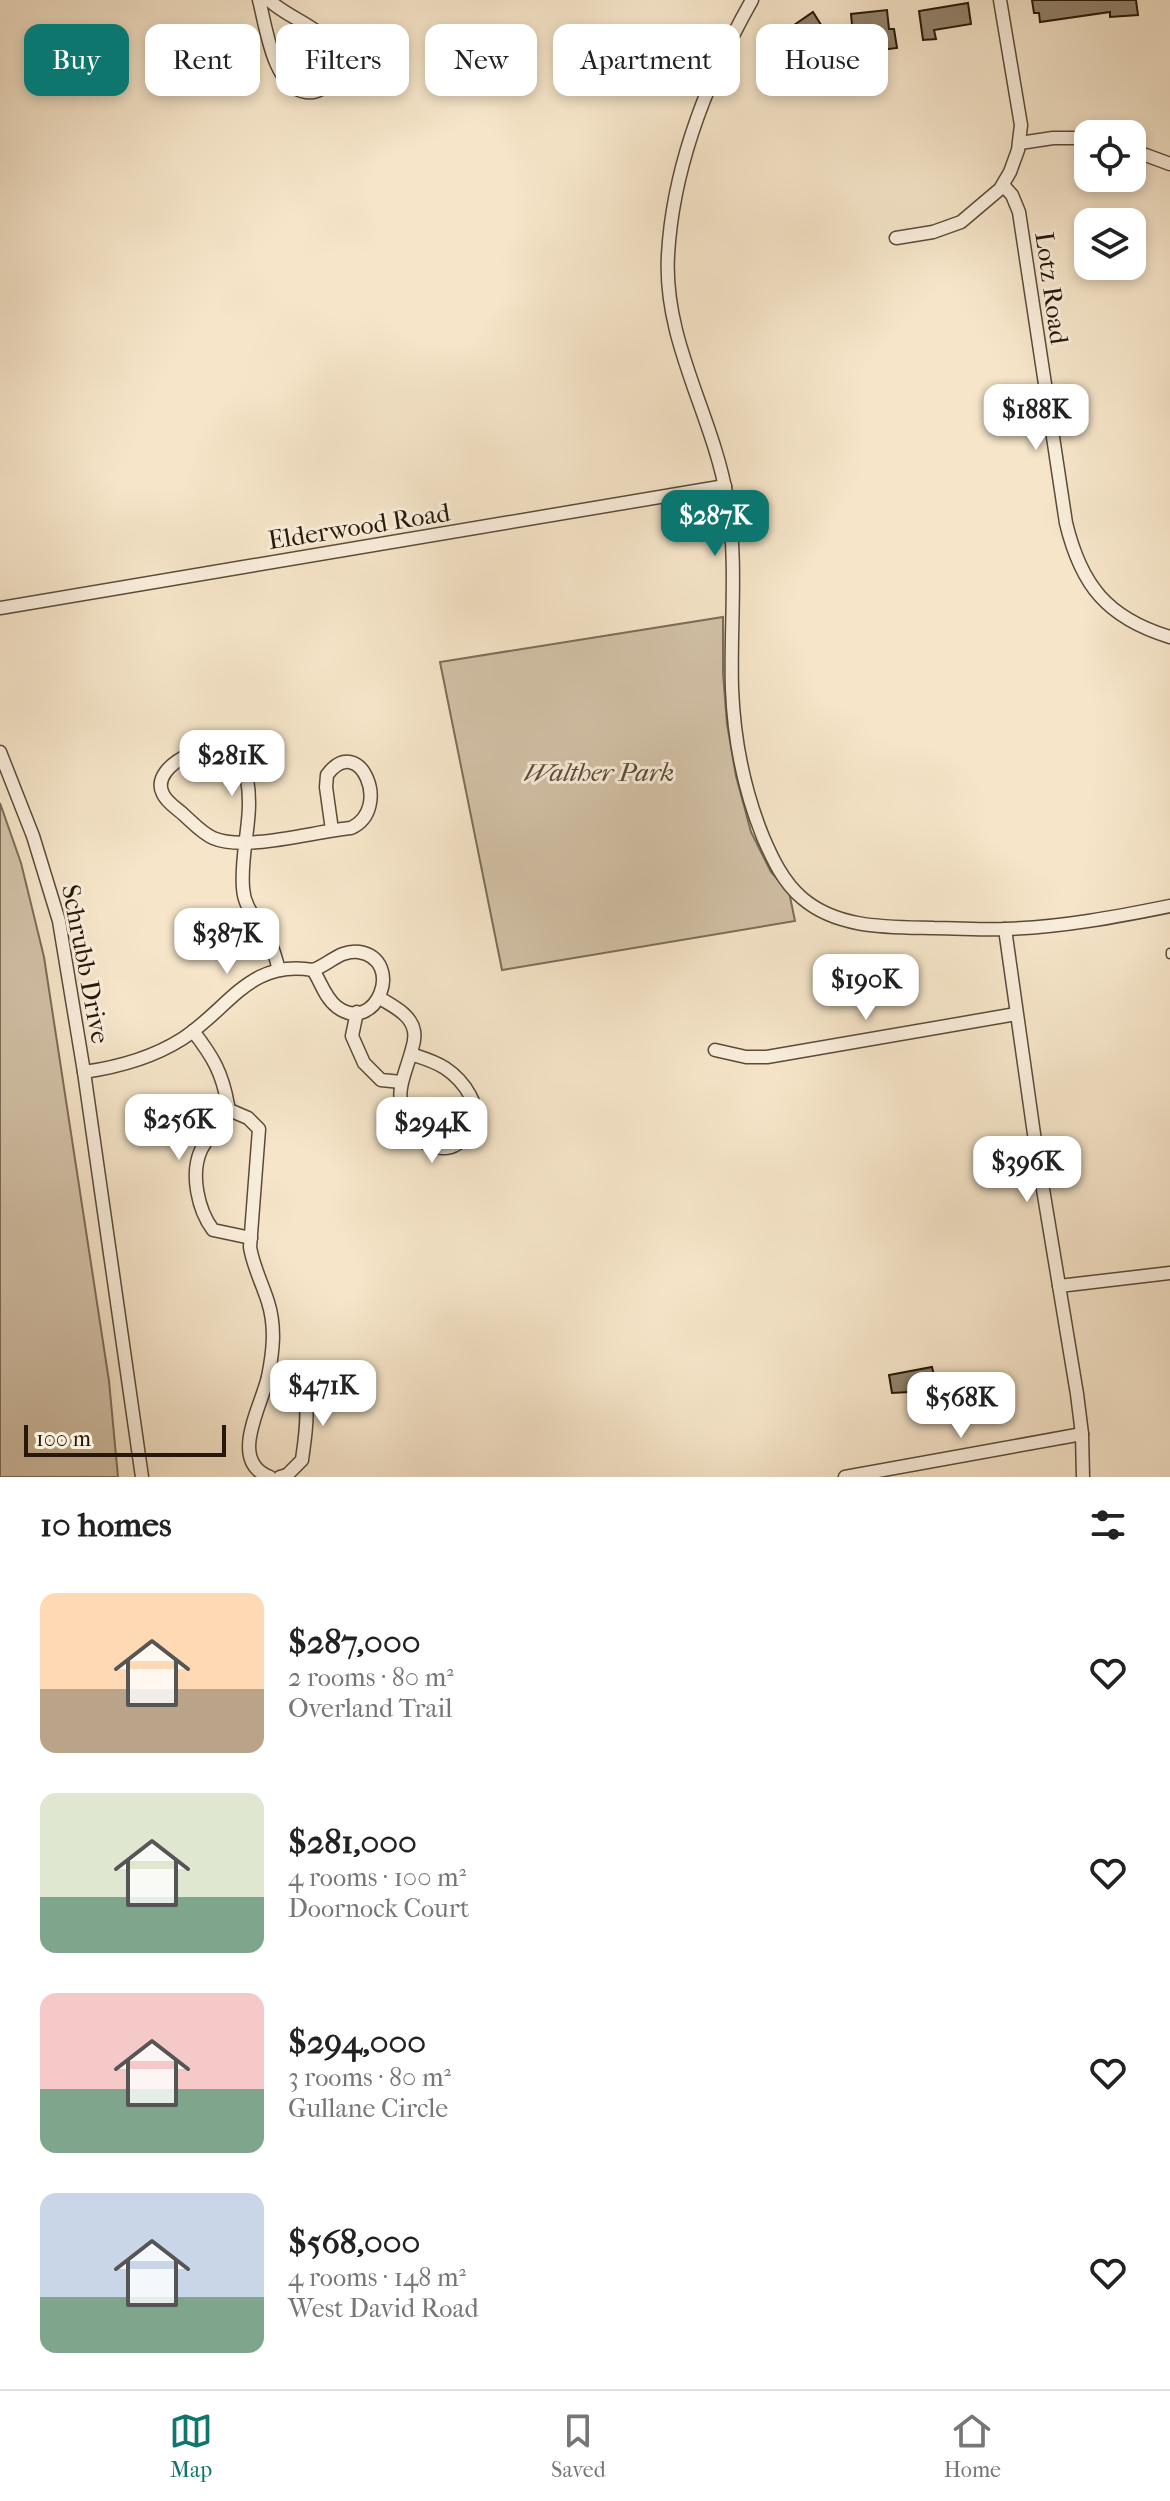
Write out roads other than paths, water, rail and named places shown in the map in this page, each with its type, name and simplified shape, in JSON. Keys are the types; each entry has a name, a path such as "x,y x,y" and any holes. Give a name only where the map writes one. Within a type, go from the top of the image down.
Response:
{"street":[{"path":"259,0 277,65 286,82 303,92 323,88 337,73 339,63 333,45 269,0"},
{"path":"752,0 716,71 691,133 675,198 668,280 676,332 725,486 732,541 732,692 738,748 758,823 771,856 800,897 818,909 850,922 1005,929 1092,920 1170,906"},
{"path":"896,238 933,232 961,222 1003,185 1010,172 1020,143 1019,105 1000,0"},
{"path":"1020,143 1074,138"},
{"path":"1146,155 1170,164"},
{"name":"Lotz Road","path":"1003,185 1012,195 1019,212 1072,549 1084,575 1103,599 1145,629 1170,637"},
{"name":"Elderwood Road","path":"0,608 725,486"},
{"path":"279,970 270,940 244,899 242,886 247,843 251,810 244,762 239,754 224,747 209,748 167,769 162,776 160,785 164,797 204,833 215,839 247,843 332,830 355,826 366,814 370,785 368,776 358,765 338,764 327,775 332,830"},
{"name":"Schrubb Drive","path":"0,752 33,836 59,921 84,1072 142,1477"},
{"path":"1005,929 1082,1434 1083,1477"},
{"path":"84,1072 142,1059 164,1049 193,1031 254,979 279,970 313,970 346,953 367,955 376,962 384,981 380,998 372,1006 357,1012 346,1011 328,998 313,970"},
{"path":"380,998 412,1023 415,1040 401,1082 399,1102 411,1130 425,1144 450,1149 459,1144 474,1124 475,1109 471,1098 444,1067 411,1054"},
{"path":"357,1012 352,1036 364,1063 381,1080 401,1082"},
{"path":"715,1050 746,1057 767,1057 1016,1014"},
{"path":"193,1031 216,1061 228,1105 198,1157 196,1169 201,1210 213,1230 251,1238"},
{"path":"227,1109 248,1118 259,1129 252,1259 272,1318 273,1339 268,1377 248,1444 248,1455 253,1467 260,1474 270,1477"},
{"path":"1059,1286 1170,1273"},
{"path":"268,1377 299,1386 306,1399 302,1460 296,1468 280,1477"},
{"path":"845,1477 1082,1434"}],"park label":[{"name":"Walther Park","path":"599,772"}]}
